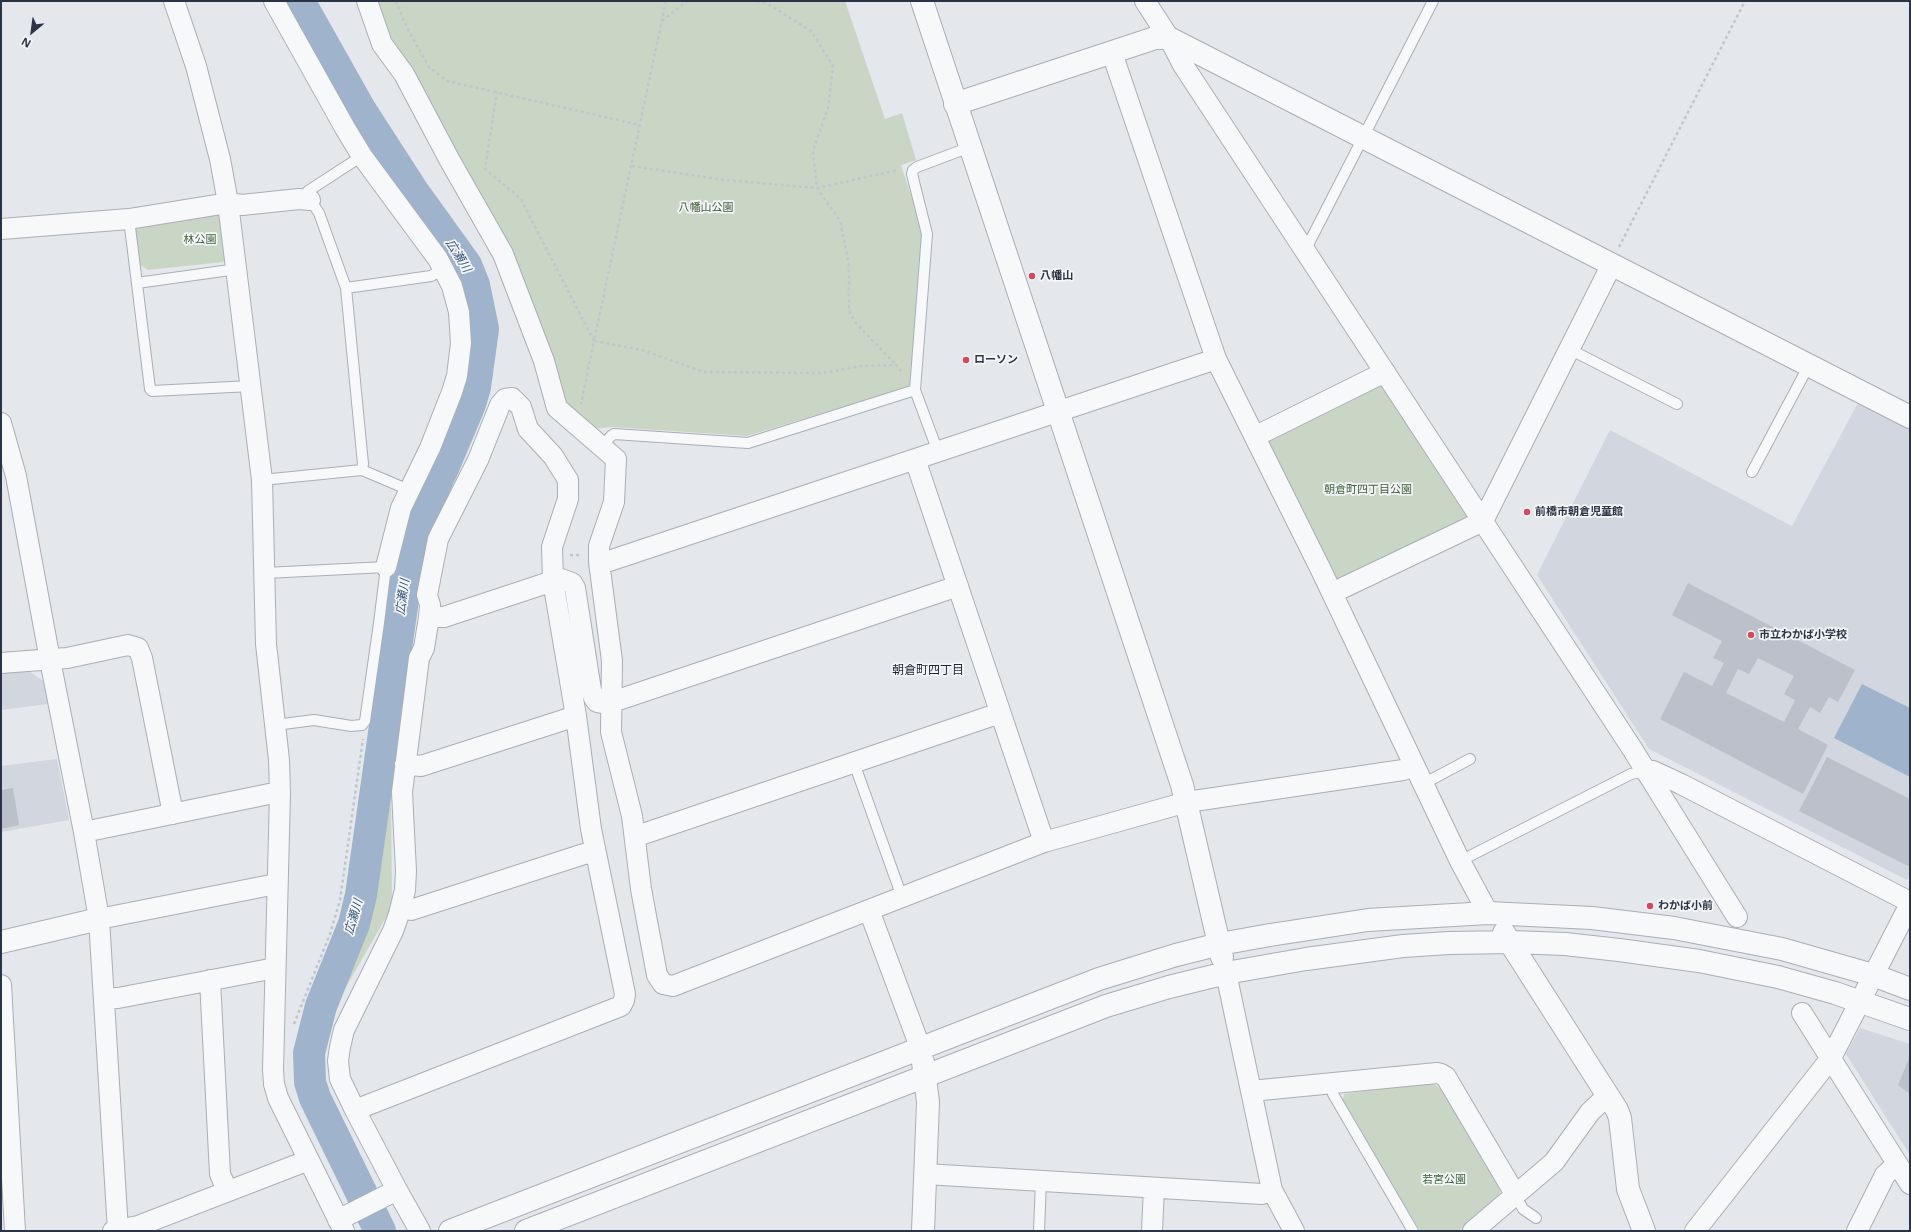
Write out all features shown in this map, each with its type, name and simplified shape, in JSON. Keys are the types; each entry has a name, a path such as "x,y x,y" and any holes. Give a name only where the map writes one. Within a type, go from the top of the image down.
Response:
{"street":[{"path":"174,1 196,66 220,158 237,269 262,480 266,644 279,760 280,793 275,968 274,1084 278,1098 309,1160 345,1221 391,1193"},
{"path":"274,1 318,82 362,156 438,259 454,291 460,326 461,343 457,376 433,442 409,490 395,526 386,567"},
{"path":"367,1 382,44 404,74 449,159 503,254 544,361 557,408 614,456 616,464 614,502 599,546 593,558 612,662 613,740 632,816 641,889 657,975 660,980 668,986 673,986 1044,842 1187,802 1395,771 1418,775"},
{"path":"922,1 955,104 1059,410 1187,802 1220,944 1272,1190 1294,1231"},
{"path":"1145,1 1170,38 1183,64 1483,521 1738,917"},
{"path":"955,104 1155,38 1170,38 1910,417"},
{"path":"1112,53 1216,359 1256,436 1460,861 1488,913 1511,942 1620,1118 1628,1189 1644,1231"},
{"path":"1,229 129,219 228,203 242,205 299,199 310,200"},
{"path":"1332,593 1483,521 1612,264"},
{"path":"593,558 616,558 1216,359"},
{"path":"1256,436 1385,372"},
{"path":"355,1110 621,1006 624,1000 625,994 596,853 576,716 553,581 552,547 568,499 568,480 553,456 528,429 518,403 512,398 505,399 500,405 478,460 438,539 427,595 430,605 422,616 424,648 419,658 405,764 402,814 406,870 401,907 393,931 344,1030 340,1047 338,1066 340,1080 355,1110 391,1193 420,1231"},
{"path":"1,423 16,476 84,832 99,919 116,1231 138,1226 227,1190 309,1160"},
{"path":"915,459 1044,842"},
{"path":"422,616 444,616 561,579 572,583 575,588 594,698 597,702 602,703 612,702 958,586"},
{"path":"1,663 68,658 128,645 138,648 142,658 172,814"},
{"path":"635,835 643,834 1000,714"},
{"path":"405,764 421,766 576,716"},
{"path":"1645,771 1653,771 1681,784 1910,903 1873,975 1862,1001 1831,1058 1695,1231"},
{"path":"84,832 280,793"},
{"path":"401,907 411,910 584,854 596,853"},
{"path":"1,946 99,919 271,885 277,886"},
{"path":"869,910 920,1047 926,1076 928,1102 923,1231"},
{"path":"450,1231 920,1047 1099,979 1176,954 1220,944 1368,920 1488,913 1592,918 1674,928 1782,949 1873,975 1910,989"},
{"path":"526,1231 1106,1006 1169,987 1226,973 1306,959 1403,946 1449,943 1511,942 1573,945 1691,960 1778,977 1862,1001 1910,1019"},
{"path":"104,999 118,998 275,968"},
{"path":"210,980 220,1174 227,1190"},
{"path":"1,985 15,1231"},
{"path":"1802,1013 1910,1184"},
{"path":"1251,1091 1437,1073 1441,1074 1450,1084 1515,1194"},
{"path":"1473,1231 1554,1162 1590,1112 1607,1096"},
{"path":"1857,1231 1885,1176 1897,1164"},
{"path":"925,1174 1262,1194 1272,1190"},
{"path":"1152,1231 1154,1188"}],"lane":[{"path":"1303,247 1309,243 1433,1"},
{"path":"938,452 915,390 927,234 912,177 913,170 970,147"},
{"path":"362,156 308,191 310,200 319,213 346,288 363,464 362,470"},
{"path":"129,219 150,389 152,392 251,386"},
{"path":"137,283 237,269"},
{"path":"346,288 431,276 444,269"},
{"path":"1570,349 1677,404"},
{"path":"1752,472 1809,365"},
{"path":"602,446 614,434 748,443 915,390"},
{"path":"262,480 362,470 409,490"},
{"path":"265,573 386,567 365,721 362,725 352,726 314,720 287,722 274,725"},
{"path":"1418,775 1470,759"},
{"path":"854,763 902,897"},
{"path":"1460,861 1631,774 1645,771"},
{"path":"1331,1083 1333,1094 1413,1231"},
{"path":"1040,1231 1042,1181"},
{"path":"1515,1194 1523,1209 1536,1218"}],"path":[{"path":"396,1 407,28 429,67 446,81 497,91 640,125"},
{"path":"577,425 666,1"},
{"path":"662,22 687,1"},
{"path":"757,1 768,4 811,31 833,66 828,108 813,151 817,188 840,221 849,264 849,311 856,323 896,365 915,390"},
{"path":"1612,264 1616,251 1745,1"},
{"path":"497,91 485,169 520,198 594,341"},
{"path":"632,166 724,180 817,188 897,170 913,170"},
{"path":"594,341 642,350 704,372 823,373 862,366 896,365"},
{"path":"565,556 593,558"},
{"path":"385,609 422,616"},
{"path":"292,1032 330,934 340,900 364,733 362,725"}],"shaded area":[{"path":"1859,401 1910,427 1910,875 1907,880 1649,749 1537,575 1610,430 1792,526"},
{"path":"27,670 43,681 48,704 1,710 1,672"},
{"path":"57,759 69,820 1,832 1,766"},
{"path":"1860,1028 1910,1044 1910,1155 1846,1054"}],"green space":[{"name":"八幡山公園","path":"376,1 845,1 885,119 902,113 916,160 901,165 924,234 912,381 908,387 747,436 612,427 592,429 563,406 562,398 391,45"},
{"name":"林公園","path":"218,212 223,216 229,255 223,262 148,270 139,264 135,229 137,225"},
{"name":"朝倉町四丁目公園","path":"1384,380 1473,519 1334,587 1264,439"},
{"path":"391,800 392,907 342,994 373,892"},
{"name":"若宮公園","path":"1428,1081 1440,1088 1501,1185 1499,1197 1459,1231 1420,1231 1343,1101 1344,1094"}],"water":[{"path":"1862,684 1910,708 1910,777 1834,738"}],"building":[{"path":"1688,583 1855,670 1838,702 1829,697 1820,713 1810,707 1798,729 1828,745 1803,794 1660,719 1684,672 1712,686 1724,663 1713,658 1722,641 1672,615","holes":["1758,658 1794,676 1784,694 1795,700 1784,722 1726,693 1738,669 1749,674"]},
{"path":"1827,757 1910,799 1910,867 1799,811"},
{"path":"13,788 19,825 1,829 1,790"},
{"path":"1910,1056 1910,1094 1898,1085"}],"waterway":[{"name":"広瀬川","path":"299,1 361,111 412,190 466,265 474,285 483,329 475,387 470,404 417,524 410,550 361,895 354,924 321,1006 309,1053 310,1082 315,1098 380,1231"}],"place":[{"name":"八幡山","path":"1032,276"},
{"name":"ローソン","path":"966,360"},
{"name":"前橋市朝倉児童館","path":"1527,512"},
{"name":"市立わかば小学校","path":"1751,635"},
{"name":"わかば小前","path":"1650,906"}],"district":[{"name":"朝倉町四丁目","path":"928,671"}]}
